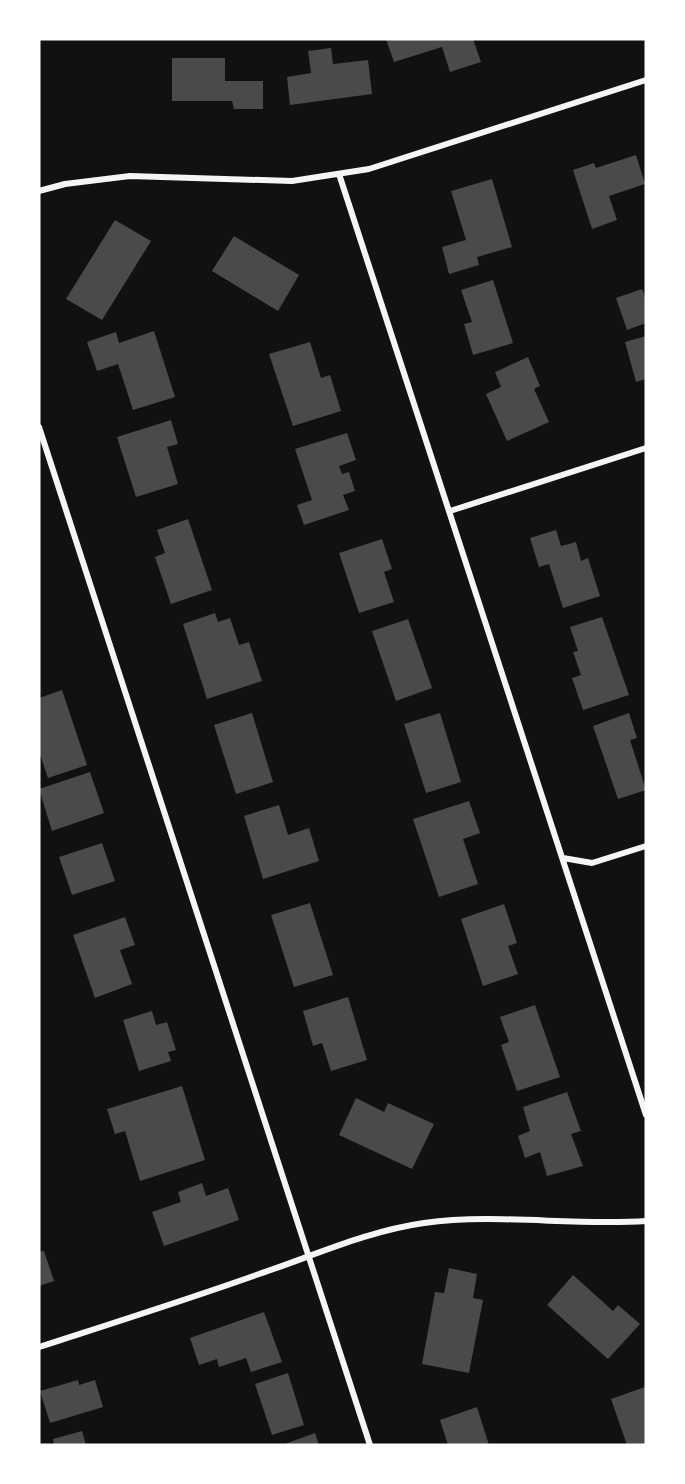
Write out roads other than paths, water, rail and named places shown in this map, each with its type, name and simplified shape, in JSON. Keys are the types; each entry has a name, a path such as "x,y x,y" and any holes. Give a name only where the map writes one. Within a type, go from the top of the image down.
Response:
{"street":[{"path":"39,191 65,184 130,176 292,181 339,174 401,161 646,80"},
{"path":"339,174 646,1115"},
{"path":"39,427 311,1256 370,1445"},
{"path":"450,511 646,448"},
{"path":"562,858 592,863 646,846"},
{"path":"39,1347 311,1256 358,1238 423,1223 476,1219 610,1224 646,1221"}]}
